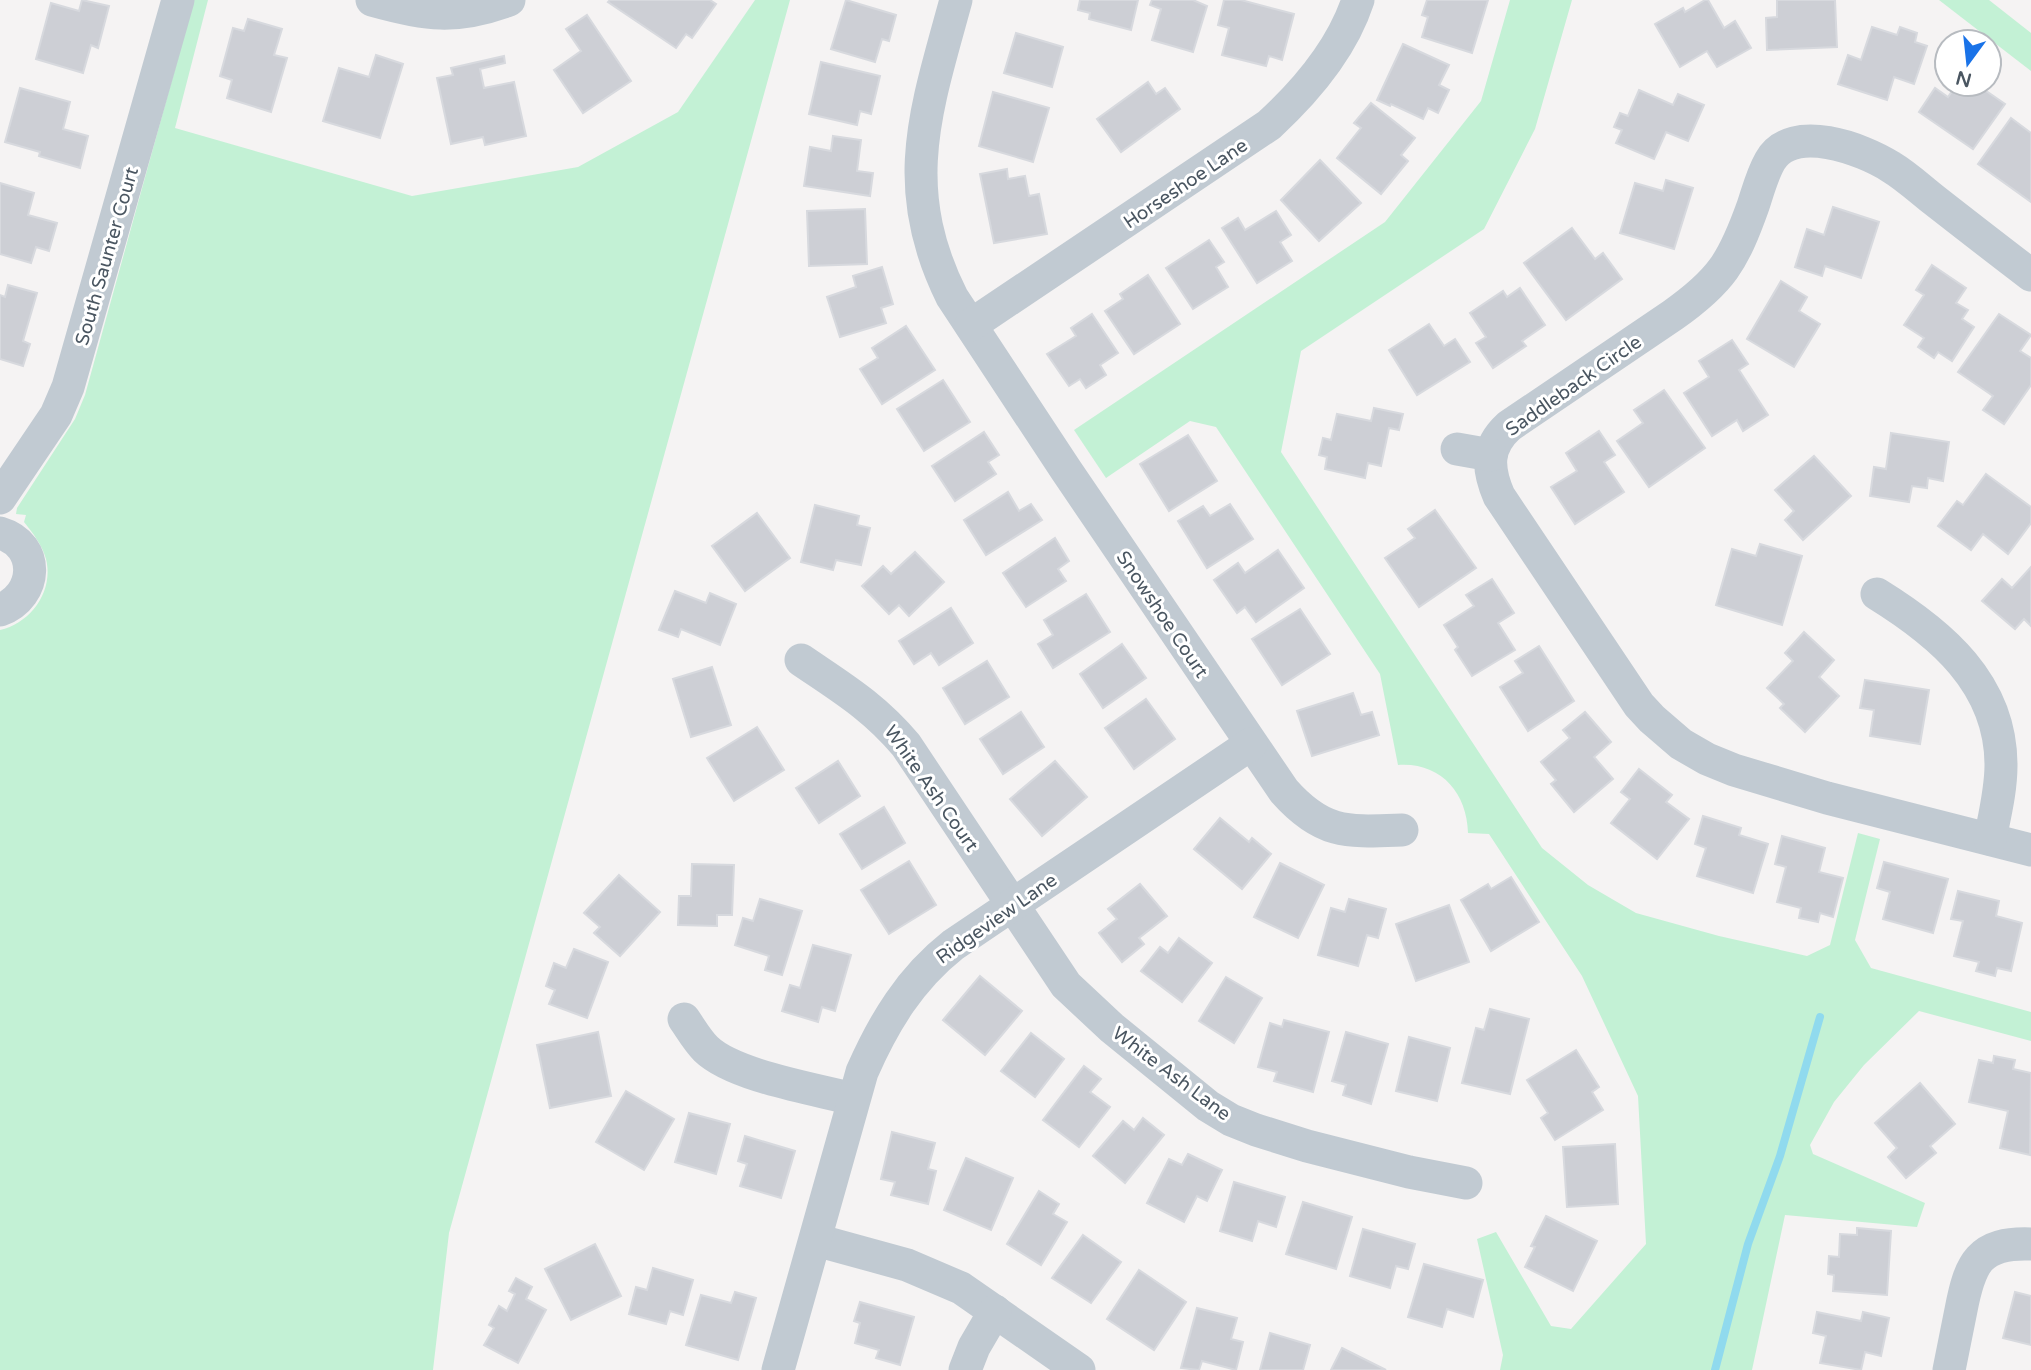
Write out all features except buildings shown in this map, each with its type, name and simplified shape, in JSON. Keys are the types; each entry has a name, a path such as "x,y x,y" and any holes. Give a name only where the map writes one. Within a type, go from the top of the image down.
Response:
{"street":[{"name":"South Saunter Court","path":"0,498 55,415 68,387 178,0"},
{"path":"372,0 420,13 437,14 473,11 509,0"},
{"name":"Snowshoe Court","path":"956,0 927,105 920,169 926,222 949,290 1251,744 1295,804 1321,822 1337,829 1354,832 1402,830"},
{"name":"Horseshoe Lane","path":"971,325 1269,125 1303,91 1330,55 1348,26 1358,0"},
{"name":"Saddleback Circle","path":"2031,275 1891,166 1836,144 1780,132 1733,256 1716,280 1673,316 1509,426 1494,442 1491,455 1494,484 1510,513 1639,705 1681,744 1707,759 1764,780 2031,850"},
{"path":"1457,449 1491,455"},
{"path":"0,533 15,540 23,550 29,561 30,574 27,587 20,598 11,606 0,610"},
{"path":"1877,594 1939,637 1966,666 1992,712 1999,737 2001,762 2000,791 1990,839"},
{"name":"White Ash Court","path":"801,660 858,698 885,720 905,745 1013,906"},
{"name":"Ridgeview Lane","path":"778,1370 853,1100 875,1043 890,1015 910,987 936,958 1251,744"},
{"name":"White Ash Lane","path":"1013,906 1053,968 1081,1000 1208,1106 1231,1120 1307,1146 1409,1172 1466,1183"},
{"path":"684,1019 708,1051 725,1061 749,1072 853,1100"},
{"path":"816,1240 933,1274 961,1288 1079,1370"},
{"path":"1949,1370 1966,1283 1975,1263 1980,1241 2006,1245 2031,1244"},
{"path":"965,1370 974,1347 995,1311"}],"green space":[{"path":"194,0 208,0 175,128 412,196 578,167 678,112 755,0 790,0 449,1233 433,1370 0,1370 0,630 21,620 38,604 47,583 48,571 42,549 24,522 26,515 16,514 17,508 75,419 85,395"},
{"path":"1510,0 1572,0 1535,129 1484,229 1301,351 1281,452 1542,848 1588,885 1636,913 1807,956 1830,945 1858,833 1880,839 1855,940 1871,968 2031,1012 2031,1041 1919,1011 1864,1065 1834,1102 1810,1145 1813,1154 1925,1203 1917,1227 1785,1215 1752,1370 1500,1370 1503,1355 1477,1239 1496,1232 1551,1326 1571,1329 1646,1244 1638,1096 1582,976 1489,834 1468,833 1463,805 1448,782 1438,774 1413,765 1398,765 1380,674 1216,427 1190,421 1106,478 1074,430 1385,222 1481,101"},
{"path":"1939,0 1989,0 2031,33 2031,71 2003,49 2003,28 1975,28"}],"waterway":[{"path":"1715,1370 1748,1244 1780,1156 1820,1017"}]}
